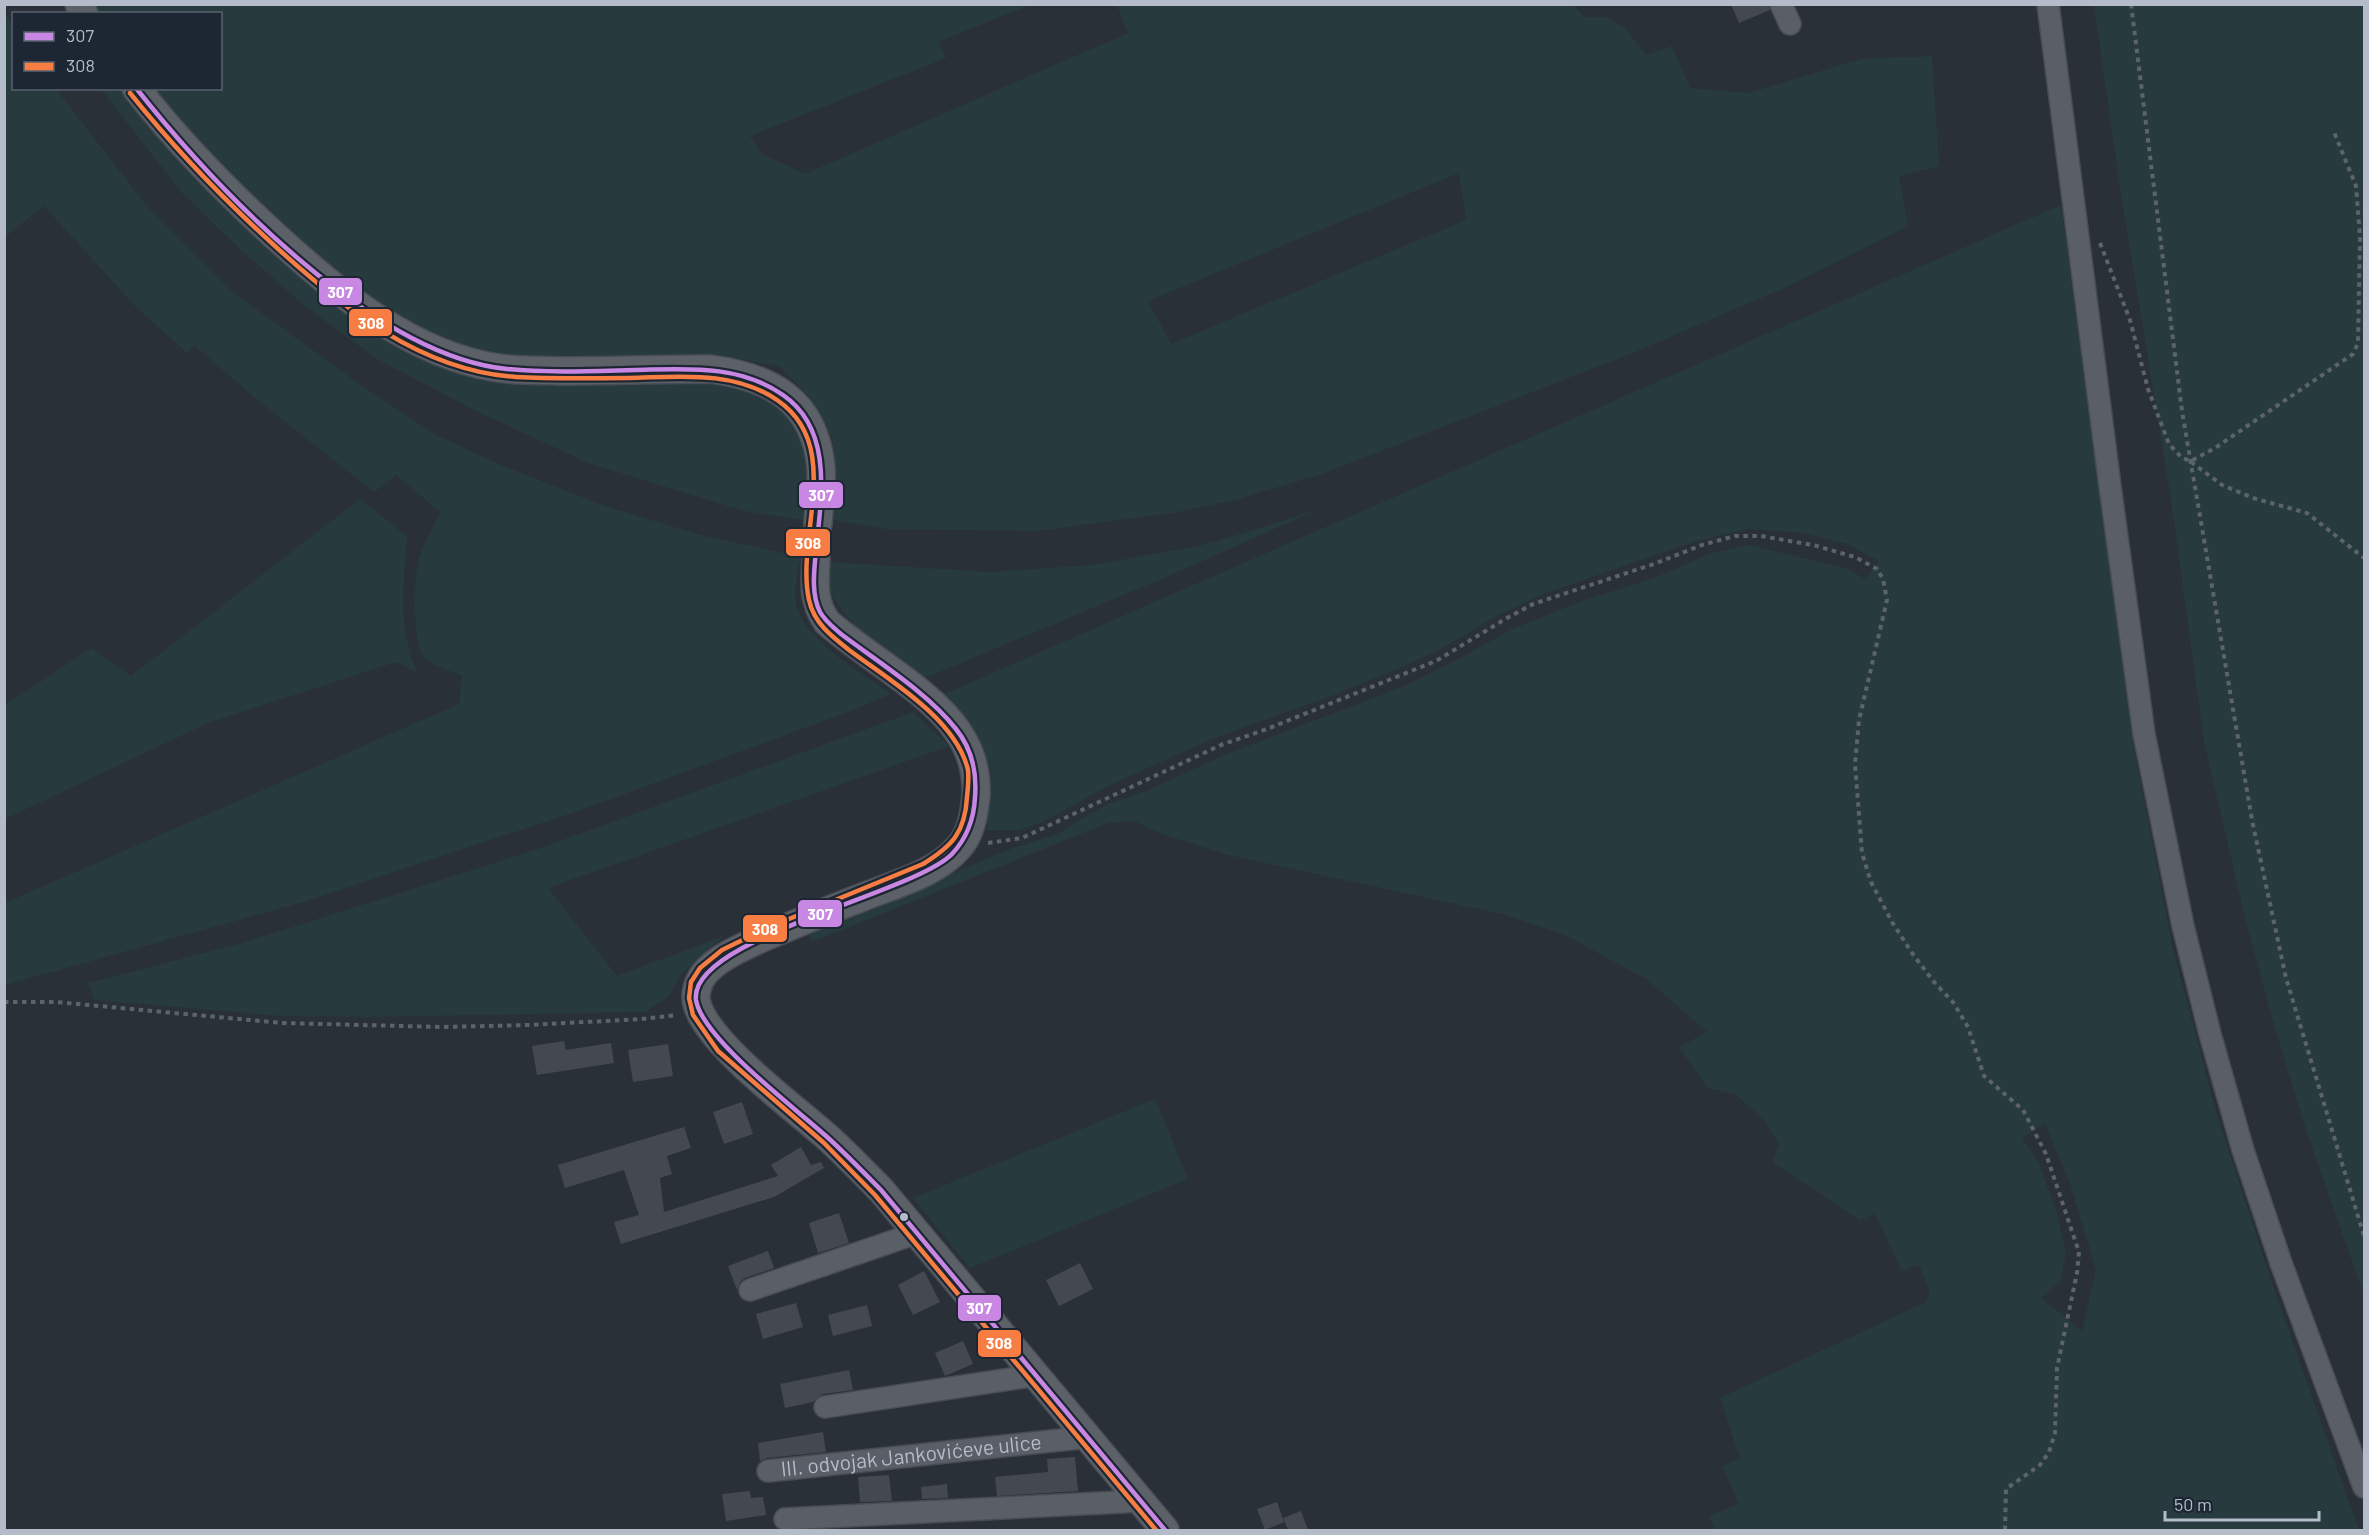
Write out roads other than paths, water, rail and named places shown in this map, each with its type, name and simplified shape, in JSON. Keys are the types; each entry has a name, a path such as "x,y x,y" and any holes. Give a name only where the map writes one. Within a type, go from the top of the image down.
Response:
{"main road":[{"path":"138,90 202,165 292,251 334,287 380,320 448,355 511,370 710,369 739,373 767,384 796,406 807,420 813,433 821,470 818,524"},
{"path":"816,558 815,593 818,609 827,622 939,709 966,744 975,769 974,812 966,837 960,847 926,872 770,935 726,956 713,966 700,981 696,999 700,1012 723,1045 829,1138 881,1190 1165,1530"}],"street":[{"path":"1782,4 1790,24"},
{"path":"2048,4 2106,462 2144,734 2183,926 2210,1034 2243,1150 2281,1263 2364,1487"},
{"path":"750,1290 917,1233"},
{"path":"825,1407 1037,1375"},
{"name":"III. odvojak Jankovićeve ulice","path":"768,1471 1089,1437"},
{"path":"785,1519 1141,1501"}]}
